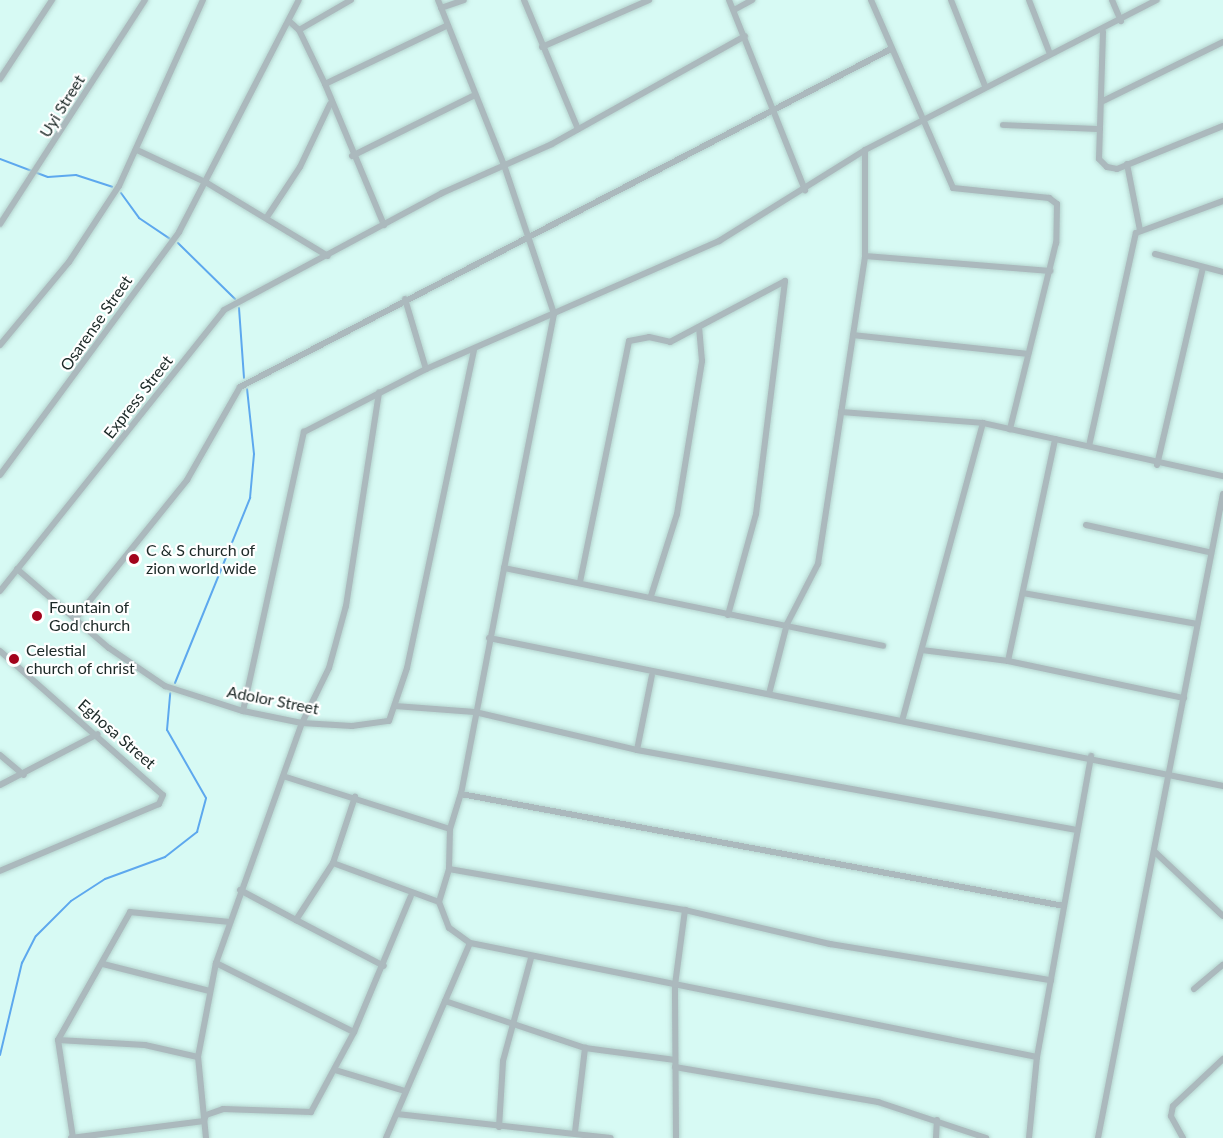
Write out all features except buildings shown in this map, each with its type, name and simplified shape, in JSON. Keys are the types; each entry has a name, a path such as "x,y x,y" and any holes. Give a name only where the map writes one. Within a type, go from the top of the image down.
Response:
{"street":[{"path":"1,77 52,0"},
{"name":"Uyi Street","path":"0,224 38,169 145,0"},
{"path":"0,345 69,262 137,150 203,0"},
{"name":"Osarense Street","path":"0,475 102,342 207,183 299,0"},
{"path":"299,30 351,0"},
{"path":"438,0 473,96 504,165 527,239 555,314 489,638 460,794 450,829 449,869 439,902 449,928 470,943 531,957 1037,1057"},
{"path":"441,8 464,0"},
{"path":"524,0 578,129"},
{"path":"542,47 649,0"},
{"path":"729,0 745,36 770,112 805,190"},
{"path":"734,10 752,0"},
{"path":"872,0 891,49 953,188 1049,198 1057,204 1050,271 1010,429"},
{"path":"951,0 985,86"},
{"path":"1029,0 1050,54"},
{"path":"1112,0 1121,21"},
{"path":"243,711 304,432 426,369 474,350 719,241 805,190 865,150 985,86 1050,54 1103,32 1157,0"},
{"path":"289,21 299,30 325,84 330,104 384,225"},
{"path":"325,84 448,25"},
{"path":"1103,32 1099,159 1107,167 1127,164 1223,126"},
{"name":"Express Street","path":"0,591 217,316 384,225 578,129 625,98 745,36"},
{"path":"1101,102 1223,42"},
{"path":"75,619 181,489 240,387 358,322 527,239 891,49"},
{"path":"352,156 473,96"},
{"path":"267,217 300,167 330,104"},
{"path":"1003,125 1100,129"},
{"path":"137,150 207,183 267,217 328,256"},
{"path":"769,694 787,624 818,564 865,256 865,150"},
{"path":"1089,446 1140,230 1127,164"},
{"path":"1140,230 1223,201"},
{"path":"1155,254 1223,272"},
{"path":"865,256 1050,271"},
{"path":"1156,465 1203,268"},
{"path":"580,582 629,341 649,337 670,342 699,330 785,281 756,514 728,615"},
{"path":"405,299 426,369"},
{"path":"651,596 676,514 702,361 699,330"},
{"path":"853,335 1028,354"},
{"path":"474,350 395,705 475,712 637,750 1077,830"},
{"path":"206,1138 198,1057 216,963 240,890 286,777 302,723 329,668 346,606 379,393"},
{"path":"841,412 983,423 1089,446 1156,465 1223,476"},
{"path":"902,721 983,423"},
{"path":"1008,661 1054,439"},
{"path":"1098,1138 1171,775 1209,552 1219,524 1223,494"},
{"path":"1086,525 1209,552"},
{"path":"504,568 651,596 728,615 787,624 840,641 883,646"},
{"name":"Adolor Street","path":"17,569 75,619 165,686 243,711 302,723 352,726 389,721 395,705"},
{"path":"1023,593 1197,624"},
{"path":"489,638 652,675 769,694 1091,756 1223,786"},
{"path":"922,650 1008,661 1184,698"},
{"name":"Eghosa Street","path":"0,651 161,791 159,804 0,871"},
{"path":"637,750 652,675"},
{"path":"0,785 24,775 98,734"},
{"path":"0,755 24,775"},
{"path":"1029,1138 1037,1057 1091,756"},
{"path":"286,777 450,829"},
{"path":"460,794 1064,906"},
{"path":"296,920 333,863 355,797"},
{"path":"1155,852 1223,916"},
{"path":"333,863 411,896 439,902"},
{"path":"449,869 685,910 830,944 1051,980"},
{"path":"240,890 384,966"},
{"path":"204,1121 206,1114 223,1109 307,1114 335,1070 354,1032 384,966 411,896"},
{"path":"676,1138 675,985 685,910"},
{"path":"204,1121 72,1138 58,1040 103,964 130,912 230,922"},
{"path":"386,1138 470,943"},
{"path":"499,1127 503,1061 531,957"},
{"path":"216,963 354,1032"},
{"path":"103,964 210,991"},
{"path":"1194,989 1223,965"},
{"path":"445,1001 585,1048 878,1102 986,1138"},
{"path":"58,1040 145,1045 198,1057"},
{"path":"575,1132 585,1048"},
{"path":"1183,1138 1171,1116 1173,1106 1223,1059"},
{"path":"335,1070 405,1091"},
{"path":"397,1114 499,1127 575,1132 611,1138"},
{"path":"936,1138 937,1120"}],"waterway":[{"path":"0,159 48,177 76,175 112,187"},
{"path":"121,193 139,218 170,239"},
{"path":"178,243 235,299"},
{"path":"239,308 244,378"},
{"path":"175,683 250,498 254,454 247,389"},
{"path":"0,1055 22,963 36,936 71,901 105,879 165,857 197,832 206,798 167,730 170,693"}],"place":[{"name":"C & S church of zion world wide","path":"134,559"},
{"name":"Fountain of God church","path":"37,616"},
{"name":"Celestial church of christ","path":"14,659"}]}
